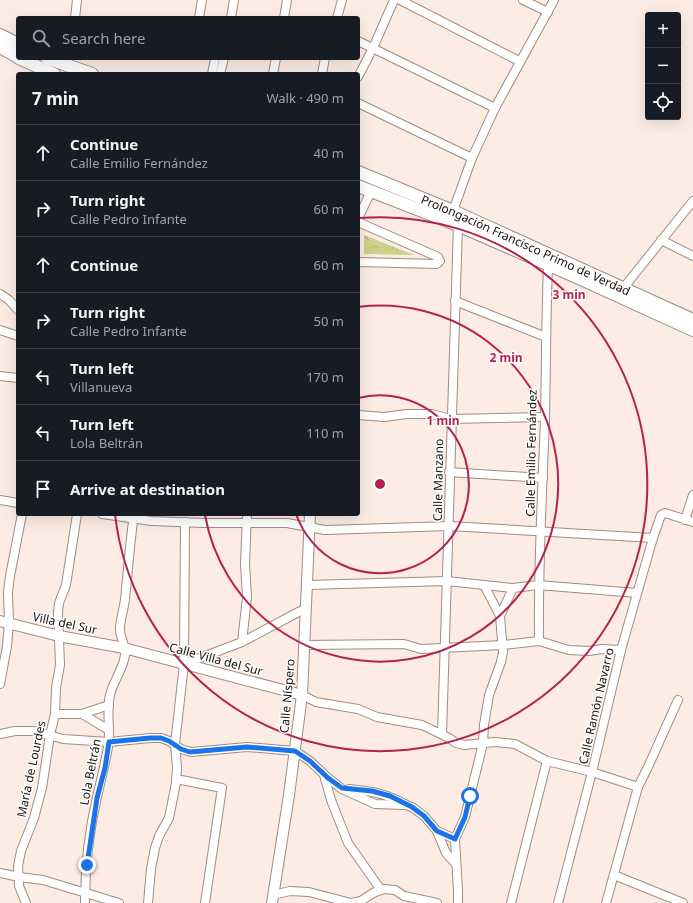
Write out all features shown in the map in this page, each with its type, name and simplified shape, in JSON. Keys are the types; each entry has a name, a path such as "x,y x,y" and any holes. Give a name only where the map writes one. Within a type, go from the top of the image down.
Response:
{"main road":[{"path":"0,35 16,43"},
{"path":"0,47 16,57"},
{"path":"22,60 50,72"},
{"path":"58,60 70,62 88,72"},
{"name":"Prolongación Francisco Primo de Verdad","path":"360,173 453,211 621,292 693,330"},
{"name":"Prolongación Francisco Primo de Verdad","path":"360,187 458,225 548,265 693,320"}],"street":[{"path":"75,16 77,0"},
{"path":"199,16 202,0"},
{"path":"231,16 234,0"},
{"path":"284,16 287,0"},
{"path":"338,16 342,0"},
{"path":"360,73 394,0"},
{"path":"400,0 520,61"},
{"path":"523,0 548,12"},
{"path":"453,211 472,158 495,108 554,0"},
{"path":"360,42 495,108"},
{"path":"212,72 214,60"},
{"path":"221,72 224,60"},
{"path":"273,72 276,60"},
{"path":"322,72 325,60"},
{"path":"360,104 472,158"},
{"path":"360,215 372,191"},
{"path":"621,292 693,201"},
{"path":"360,223 438,257 440,261 438,264 360,262"},
{"name":"Calle Manzano","path":"442,734 450,526 449,472 458,225"},
{"path":"661,240 693,256"},
{"name":"Calle Emilio Fernández","path":"539,641 538,585 545,417 548,265"},
{"path":"0,294 9,300 16,308"},
{"path":"455,301 546,337"},
{"path":"0,330 16,335"},
{"path":"0,376 16,378"},
{"path":"360,415 384,417 407,414 431,414 451,419 545,417"},
{"path":"449,472 543,478"},
{"path":"689,521 693,495"},
{"path":"0,500 16,503"},
{"name":"Calle Ramón Navarro","path":"558,903 592,772 621,650 653,538 661,515 665,513 689,521"},
{"path":"0,684 7,646 3,623 8,610 10,576 22,516"},
{"name":"María de Lourdes","path":"26,903 19,886 18,866 21,851 34,818 42,788 50,735 55,714 56,688 60,665 58,612 59,603 66,585 77,516"},
{"path":"133,516 152,521 204,523 287,523 341,530 450,526 653,538"},
{"name":"Lola Beltrán","path":"86,903 85,894 90,841 97,798 105,768 109,742 109,705 112,687 122,667 125,655 120,636 120,627 125,601 133,516"},
{"path":"204,516 204,523"},
{"path":"242,642 247,598 245,564 247,516"},
{"name":"Calle Níspero","path":"272,899 289,795 302,695 310,516"},
{"path":"148,903 151,869 155,848 159,836 169,818 176,779 177,768 175,744 184,664 185,522"},
{"path":"308,585 447,581 513,588 538,585 637,593"},
{"path":"458,903 455,839 465,817 483,743 484,725 489,695 501,662 503,645 500,616 484,585"},
{"path":"500,616 513,588"},
{"path":"184,664 242,642 306,608"},
{"name":"Villa del Sur","path":"3,623 58,636 124,648"},
{"path":"305,645 404,644 422,649 445,649 539,641 569,650 621,650"},
{"name":"Calle Villa del Sur","path":"124,648 302,695"},
{"path":"302,695 316,702 358,709 377,716 422,725 442,734 456,743 464,745 495,742 515,744 547,761 592,772 638,787"},
{"path":"606,903 638,787 678,700"},
{"path":"55,714 82,714 109,705"},
{"path":"82,714 109,730"},
{"path":"0,734 15,731 34,731 63,738 109,742 161,738 175,744 181,749 190,752 247,747 295,751 310,761 324,775 342,788 375,804 406,805 412,807 424,816 437,831 446,853 456,864"},
{"path":"511,903 547,761"},
{"path":"324,775 331,800 348,843 381,890"},
{"path":"176,779 222,788 205,903"},
{"path":"437,831 455,839"},
{"path":"0,873 43,880 62,885 85,894 119,903"},
{"path":"614,875 683,903"},
{"path":"272,899 290,891 309,892 351,903 361,902 373,893 381,890 395,890 404,896 436,903"}],"green space":[{"path":"364,235 414,255 364,254"}],"route":[{"path":"87,865 97,798 105,768 109,742 161,738 175,744 181,749 190,752 247,747 295,751 310,761 328,778 342,788 372,791 390,796 412,807 424,816 437,831 455,839 465,817 470,796"}]}
